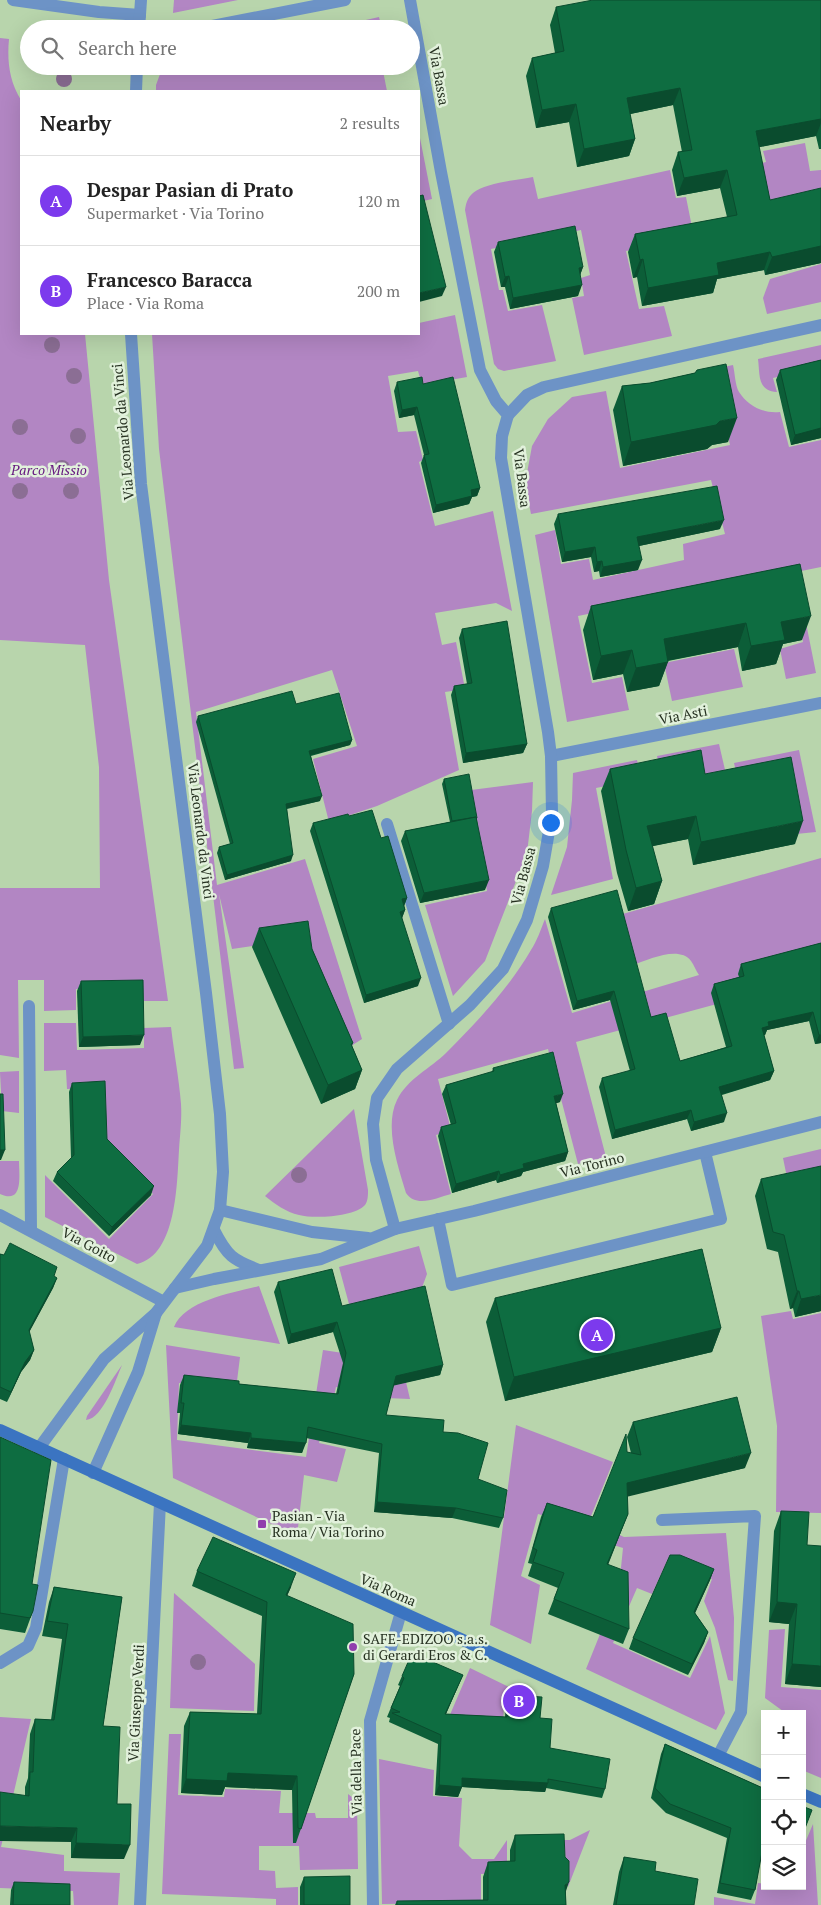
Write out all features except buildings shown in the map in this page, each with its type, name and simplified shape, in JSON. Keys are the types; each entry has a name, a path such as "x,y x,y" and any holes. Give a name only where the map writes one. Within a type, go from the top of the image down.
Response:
{"main road":[{"name":"Via Roma","path":"0,1430 761,1775"},
{"path":"806,1796 821,1802"}],"street":[{"path":"13,0 98,12 140,15"},
{"path":"140,20 141,0"},
{"path":"243,20 345,0"},
{"name":"Via Bassa","path":"410,0 414,20"},
{"name":"Via Bassa","path":"394,1229 376,1160 373,1124 377,1098 397,1069 470,1005 503,969 526,920 543,866 552,814 551,756 501,458 502,436 508,415 496,401 480,370 420,55"},
{"path":"136,90 137,75"},
{"path":"508,415 527,396 544,387 821,325"},
{"name":"Via Leonardo da Vinci","path":"39,1448 104,1359 156,1313 207,1246 220,1210 223,1172 220,1114 141,484 131,335"},
{"name":"Via Asti","path":"551,756 821,703"},
{"path":"387,824 449,1024"},
{"path":"29,1006 31,1230"},
{"name":"Via Torino","path":"175,1288 322,1259 394,1229 821,1122"},
{"path":"438,1219 452,1285 720,1219 705,1152"},
{"name":"Via Torino","path":"220,1210 312,1232 370,1238"},
{"name":"Via Goito","path":"0,1215 164,1302"},
{"path":"214,1230 224,1249 239,1262 260,1270"},
{"name":"Via Leonardo da Vinci","path":"93,1473 138,1372 156,1313"},
{"path":"0,1664 28,1646 36,1628 64,1459"},
{"name":"Via Giuseppe Verdi","path":"140,1905 160,1503"},
{"path":"662,1520 755,1516 741,1712 718,1756"},
{"name":"Via della Pace","path":"373,1905 370,1721 401,1612"}],"green space":[{"path":"174,0 238,0 173,13"},
{"path":"379,17 380,20 366,20"},
{"name":"Parco Missio","path":"0,38 9,39 8,55 10,70 20,98 20,335 85,335 109,580 168,1001 144,1001 142,987 76,989 76,1010 44,1011 44,980 18,980 19,1058 0,1055 0,888 100,888 99,767 85,645 0,640"},
{"path":"160,75 384,75 387,90 156,90"},
{"path":"420,138 432,199 420,202"},
{"path":"805,143 810,171 821,170 821,257 740,221 755,165 766,162 763,151"},
{"path":"670,170 676,198 686,197 694,237 626,251 639,309 664,306 672,336 584,355 572,298 584,296 581,278 590,275 581,230 491,249 499,290 503,290 508,311 542,305 556,361 504,371 498,369 494,364 465,210 471,195 493,184 533,177 538,199"},
{"path":"821,264 821,302 767,314 763,298 770,279"},
{"path":"455,315 467,377 422,385 418,371 388,376 398,432 416,431 423,460 419,462 435,526 493,511 512,611 496,603 435,613 442,645 456,642 465,689 445,692 459,770 377,806 329,822 313,759 357,746 332,670 196,712 217,885 305,859 362,1039 351,1046 305,938 232,949 219,894 244,1068 234,1069 159,449 152,335 420,335 420,323"},
{"path":"821,345 821,367 773,378 777,392 766,389 763,385 758,359"},
{"path":"733,365 739,392 747,401 757,408 768,412 780,412 789,447 821,440 821,567 578,616 592,683 622,677 629,710 567,722 535,535 555,530 561,564 589,559 593,580 684,560 683,544 725,534 711,480 531,514 525,484 532,446 548,419 572,397 606,391 620,468 730,445 714,369"},
{"path":"805,618 816,673 786,679 780,649 803,642 799,619"},
{"path":"734,649 743,687 672,701 664,663"},
{"path":"719,744 729,787 661,774 657,756"},
{"path":"799,750 816,832 796,834 739,785 734,763"},
{"path":"637,760 641,779 596,788 613,879 551,895 567,847 573,773"},
{"path":"533,782 527,853 485,961 453,996 425,905 487,891 475,827 478,825 471,790"},
{"path":"821,858 821,976 576,1042 606,1157 578,1164 548,1049 438,1079 451,1130 436,1135 451,1194 427,1201 410,1198 406,1193 396,1159 392,1134 393,1111 397,1100 407,1086 446,1053 503,991 533,946 545,919 572,1013 699,975 691,961 686,956 679,954 663,955 633,965 598,921"},
{"path":"44,1023 76,1023 77,1050 144,1048 144,1028 171,1027 181,1110 175,1198 172,1216 160,1247 150,1258 137,1264 45,1217 45,1175 109,1239 153,1194 106,1148 105,1088 67,1089 66,1070 44,1071"},
{"path":"19,1071 19,1113 2,1111 0,1072"},
{"path":"354,1109 368,1190 365,1205 352,1212 333,1216 306,1216 285,1210 265,1196"},
{"path":"821,1149 821,1190 789,1187 783,1158"},
{"path":"0,1161 19,1161 18,1187 17,1192 13,1195 0,1194"},
{"path":"419,1246 427,1274 397,1344 410,1399 386,1398 336,1387 332,1406 328,1405 319,1443 346,1449 337,1482 304,1475 297,1536 173,1478 166,1345 240,1357 236,1389 179,1383 177,1440 306,1457 323,1350 363,1356 339,1267"},
{"path":"259,1286 280,1344 174,1327 188,1310 199,1304"},
{"path":"791,1311 793,1319 821,1313 821,1513 776,1512 777,1426 761,1316"},
{"path":"122,1365 103,1406 92,1418 86,1420 87,1416"},
{"path":"516,1425 613,1462 589,1521 624,1537 726,1533 734,1618 733,1681 728,1680 715,1628 704,1601 712,1579 668,1559 652,1594 637,1588 613,1643 690,1678 710,1636 725,1713 716,1730 586,1669 619,1587 623,1548 579,1534 577,1525 538,1514 521,1576 540,1585 531,1644 490,1625"},
{"path":"174,1593 255,1664 254,1711 170,1708"},
{"path":"785,1629 781,1687 821,1690 821,1778 806,1772 806,1710 782,1710 765,1698 769,1630"},
{"path":"470,1668 513,1689 504,1701 503,1724 440,1738"},
{"path":"0,1717 31,1719 1,1847 64,1855 64,1871 120,1873 118,1905 74,1905 73,1891 0,1888"},
{"path":"169,1734 181,1734 178,1795 224,1797 225,1789 281,1791 279,1813 315,1813 316,1818 348,1818 348,1794 357,1801 358,1869 300,1870 299,1846 259,1846 259,1870 275,1871 276,1888 298,1887 298,1905 276,1905 276,1899 162,1894"},
{"path":"379,1759 434,1770 433,1796 462,1798 459,1846 472,1859 494,1859 507,1840 507,1873 481,1874 481,1905 459,1903 382,1904"},
{"path":"813,1824 818,1905 714,1905 714,1897 755,1904 758,1883 761,1883 761,1890 806,1890 806,1841"},
{"path":"590,1830 568,1887 564,1840 570,1840"}],"place":[{"name":"Despar Pasian di Prato","path":"597,1335"},
{"name":"Pasian - Via Roma / Via Torino","path":"262,1524"},
{"name":"SAFE-EDIZOO s.a.s. di Gerardi Eros & C.","path":"353,1647"},
{"name":"Francesco Baracca","path":"519,1701"}]}
